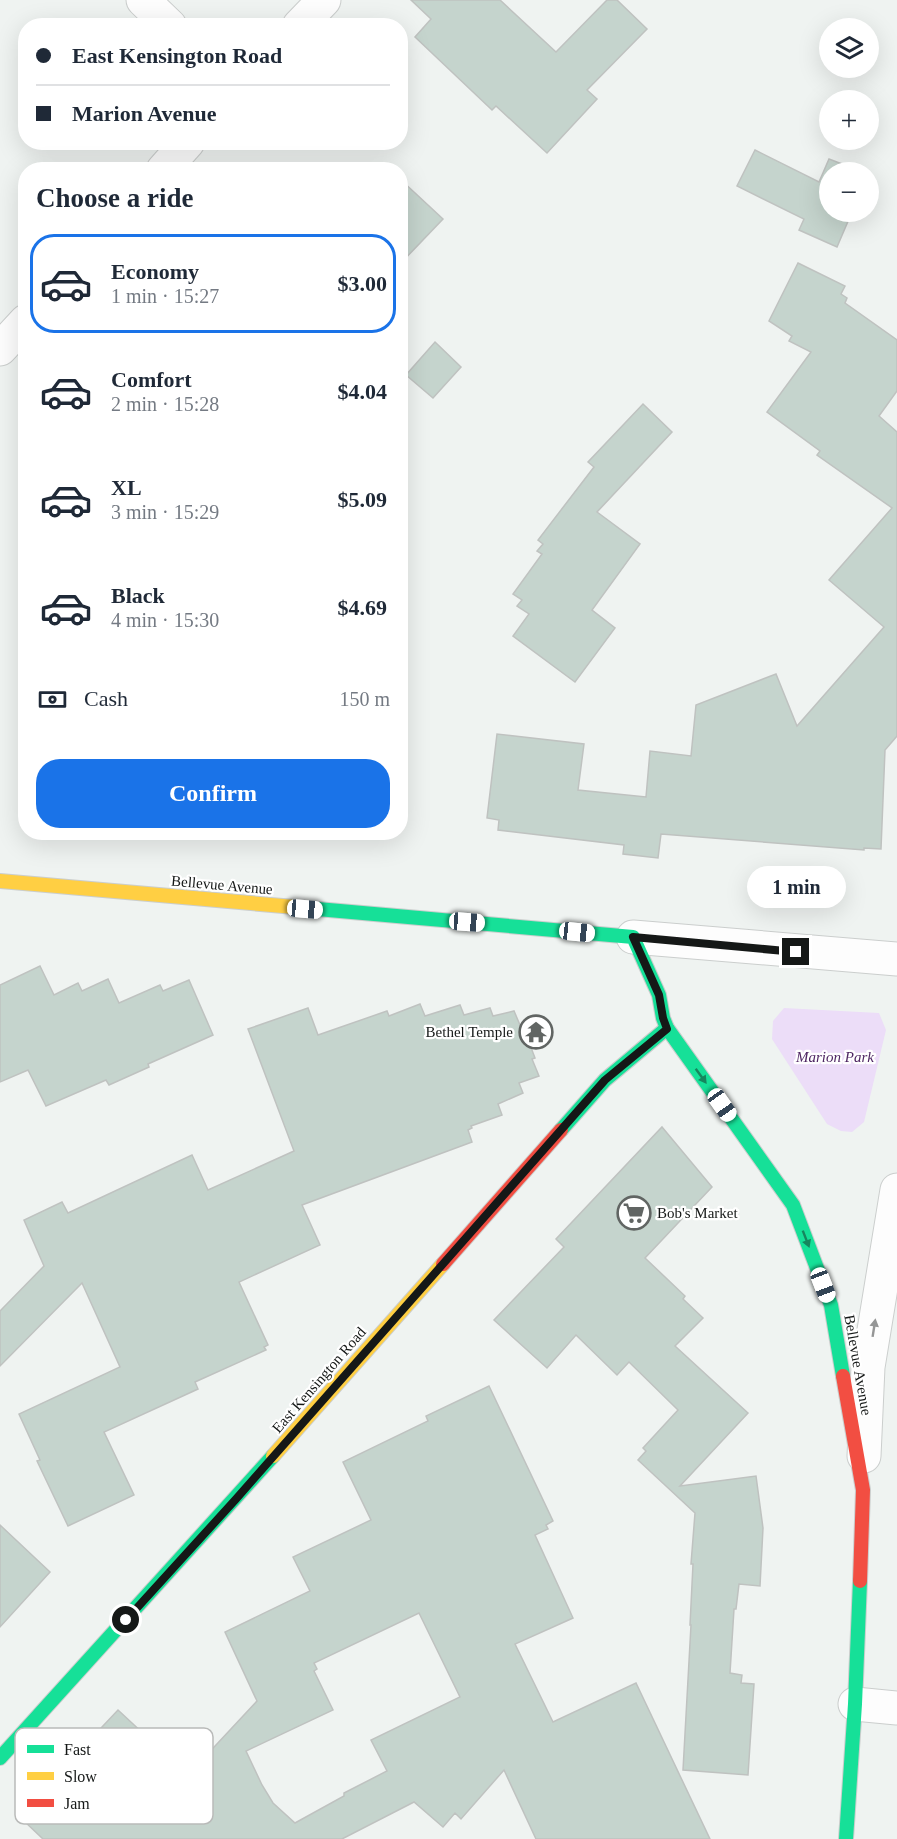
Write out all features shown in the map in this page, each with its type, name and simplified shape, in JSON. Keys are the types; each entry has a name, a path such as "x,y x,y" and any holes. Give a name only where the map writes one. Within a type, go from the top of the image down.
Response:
{"street":[{"path":"143,0 162,18"},
{"path":"307,18 324,0"},
{"path":"170,162 181,150"},
{"path":"0,349 18,330"},
{"name":"Bellevue Avenue","path":"0,881 633,937 659,995 667,1029 793,1205 831,1305 863,1490 855,1704 846,1839"},
{"path":"633,937 897,959"},
{"name":"East Kensington Road","path":"27,1728 236,1499 605,1080 667,1029"},
{"path":"863,1490 868,1367 897,1190"},
{"path":"855,1704 897,1708"},
{"name":"East Kensington Road","path":"0,1758 15,1742"}],"green space":[{"name":"Marion Park","path":"784,1008 879,1013 886,1030 864,1122 852,1132 841,1131 827,1124 772,1039 773,1021"}],"building":[{"path":"411,0 500,0 556,52 607,0 617,0 647,29 587,90 597,99 547,153 496,106 492,110 415,37 431,19"},
{"path":"755,150 819,182 819,222 848,222 837,247 799,230 804,219 737,186"},
{"path":"408,186 443,219 408,256"},
{"path":"798,263 845,286 841,294 847,298 845,303 897,340 897,391 879,416 897,432 897,736 885,750 881,849 864,848 864,850 661,834 658,858 623,854 624,845 498,830 499,820 487,818 497,734 584,744 578,790 646,797 650,751 691,756 696,705 776,674 797,726 884,627 829,580 892,508 817,455 820,451 767,412 811,352 789,341 792,336 769,321"},
{"path":"435,342 461,367 433,398 408,377 408,373"},
{"path":"643,404 672,432 597,512 640,544 592,610 615,628 575,682 513,636 529,614 517,606 522,600 513,594 542,554 537,551 543,544 538,540 594,467 588,462"},
{"path":"40,966 54,995 78,983 82,991 108,979 119,1003 160,985 163,991 189,980 213,1035 148,1064 149,1067 109,1085 106,1080 46,1106 28,1070 0,1082 0,985"},
{"path":"420,1004 425,1016 460,1005 464,1015 490,1008 493,1016 514,1011 520,1025 522,1024 539,1076 519,1083 523,1093 498,1104 502,1115 471,1126 472,1128 468,1130 472,1142 302,1205 320,1245 239,1282 268,1345 264,1347 266,1350 195,1382 198,1389 104,1432 134,1495 68,1526 37,1461 40,1460 19,1414 120,1367 82,1283 0,1366 0,1311 44,1266 24,1220 62,1202 68,1213 192,1155 208,1190 294,1151 248,1029 308,1008 318,1035 387,1011 389,1016"},
{"path":"662,1127 712,1187 645,1258 685,1296 683,1299 703,1318 675,1346 748,1413 680,1486 756,1476 763,1528 760,1586 739,1584 736,1609 734,1609 730,1673 742,1675 741,1683 754,1684 748,1775 683,1770 695,1513 638,1460 646,1451 643,1448 678,1410 629,1362 617,1375 576,1335 547,1368 494,1320 564,1247 556,1239"},
{"path":"489,1386 553,1521 546,1525 548,1529 535,1535 573,1618 515,1644 553,1722 636,1683 710,1839 536,1839 504,1770 461,1819 455,1813 443,1827 414,1802 342,1839 43,1839 27,1824 213,1824 213,1748 257,1701 225,1632 310,1591 293,1557 371,1520 343,1462 428,1421 426,1416","holes":["419,1613 460,1697 371,1740 387,1771 344,1793 344,1796 295,1823 273,1803 246,1751 333,1710 314,1671 317,1669 314,1663"]},
{"path":"0,1525 50,1572 0,1627"},
{"path":"118,1710 137,1728 101,1728"}],"traffic: fast":[{"path":"306,908 633,937 659,995 667,1028 793,1205 831,1305 843,1376"},
{"path":"561,1130 605,1080 667,1028"},
{"path":"27,1728 273,1456"},
{"path":"846,1839 860,1581"},
{"path":"0,1758 15,1741"}],"traffic: slow":[{"path":"0,881 306,908"},
{"path":"273,1456 443,1264"}],"traffic: jam":[{"path":"443,1264 561,1130"},
{"path":"843,1376 863,1490 860,1581"}],"place":[{"name":"Bethel Temple","path":"536,1032"},
{"name":"Bob's Market","path":"634,1213"}],"route":[{"path":"126,1620 236,1499 605,1080 667,1029 659,995 633,937 796,952"}]}
